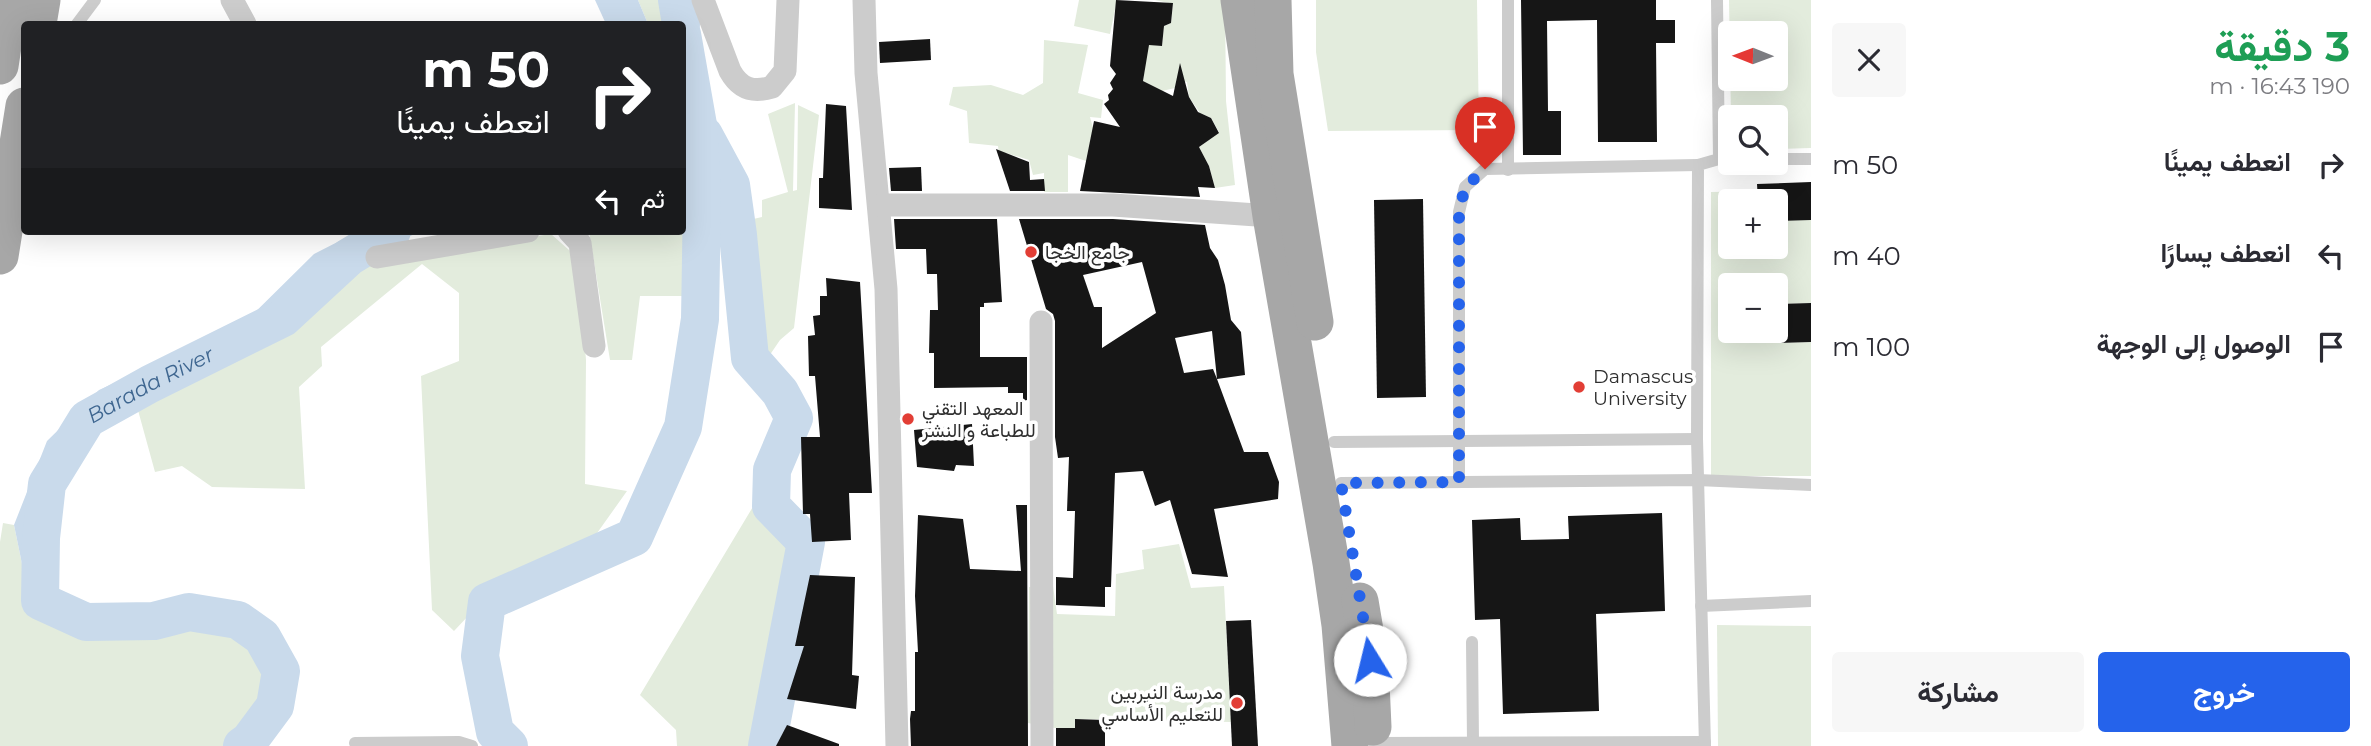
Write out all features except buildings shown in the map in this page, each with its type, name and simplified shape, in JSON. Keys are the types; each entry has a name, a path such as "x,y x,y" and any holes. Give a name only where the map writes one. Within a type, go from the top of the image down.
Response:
{"main road":[{"path":"0,66 10,0"},
{"path":"38,21 42,0"},
{"path":"1239,0 1271,216 1340,625 1366,745"},
{"path":"1273,0 1275,74 1370,660 1366,745"},
{"path":"0,256 21,125"}],"street":[{"path":"232,0 243,21"},
{"path":"704,0 730,71 743,87 752,90 772,86 785,71 788,0"},
{"path":"863,0 866,73 886,289 897,746"},
{"path":"880,205 1113,205 1271,216"},
{"path":"377,257 433,239 480,235"},
{"path":"573,235 580,243 594,346"},
{"path":"1041,322 1042,746"}],"lane":[{"path":"79,21 95,0"},
{"path":"1508,0 1508,170"},
{"path":"1717,0 1722,105"},
{"path":"1788,159 1811,159"},
{"path":"1459,482 1459,212 1465,187 1485,169 1698,165 1718,161"},
{"path":"1366,745 1705,744 1697,439 1698,165"},
{"path":"1334,442 1697,439"},
{"path":"1341,483 1698,480 1811,485"},
{"path":"1701,606 1811,601"},
{"path":"1472,642 1473,743"},
{"path":"355,743 459,742 472,746"}],"green space":[{"path":"638,0 664,0 669,21 647,21"},
{"path":"1079,0 1117,0 1110,34 1074,26"},
{"path":"1155,0 1225,0 1226,101 1235,185 1215,188 1209,166 1199,147 1219,132 1211,118 1200,113 1189,97 1187,82 1177,80 1175,88 1162,91 1143,81 1145,67 1111,61 1112,40 1162,46 1164,26 1171,23 1173,4"},
{"path":"1316,0 1477,0 1479,130 1328,131 1316,52"},
{"path":"1729,0 1811,0 1811,148 1788,149 1788,105 1731,105 1731,91 1788,91 1788,21 1729,21"},
{"path":"1044,40 1088,45 1078,93 1103,100 1101,118 1090,117 1093,128 1086,161 1068,155 1068,192 1044,192 1044,173 1033,175 1029,160 1006,153 999,154 998,146 969,143 967,111 949,105 953,87 991,85 1023,95 1043,83"},
{"path":"795,103 793,191 797,190 798,105 819,115 794,328 780,340 763,365 755,353 746,265 746,231 749,220 762,217 762,200 788,192 768,114"},
{"path":"686,135 693,254 691,296 640,296 632,360 610,360 590,235 686,235"},
{"path":"1711,192 1718,192 1718,259 1788,259 1788,215 1804,214 1804,220 1811,220 1811,303 1788,304 1788,273 1718,273 1718,343 1811,342 1811,476 1711,476"},
{"path":"544,235 552,235 578,258 586,360 585,484 627,491 595,536 485,598 454,631 432,610 421,376 459,361 459,293 422,264 321,347 322,366 299,387 305,489 212,487 182,466 155,472 136,403 289,324 368,256 377,260"},
{"path":"766,485 767,509 800,544 764,746 677,746 676,730 640,695"},
{"path":"3,523 14,525 29,598 86,622 154,621 189,612 238,620 262,637 281,671 275,706 249,741 242,746 0,746 0,542"},
{"path":"1179,544 1191,588 1224,586 1231,722 1076,719 1075,728 1055,728 1028,723 1029,587 1053,586 1057,614 1115,616 1116,574 1144,569 1142,550"},
{"path":"1717,625 1811,626 1811,746 1718,746"}],"water":[{"path":"595,0 638,0 647,21 605,21"},
{"path":"351,235 413,235 350,257 283,318 150,384 87,420 47,484 41,538 40,601 86,622 29,598 14,525 47,441 99,390 242,325 314,254"}],"waterway":[{"name":"Barada River","path":"677,0 680,21"},
{"path":"509,746 495,732 480,656 487,602 634,537 683,427 700,319 702,197 698,125 686,57"},
{"path":"704,135 731,185 750,358 780,392 794,418 772,470 771,506 806,542 767,746"},
{"name":"Barada River","path":"242,746 249,741 275,706 281,671 262,637 238,620 189,612 154,621 86,622 40,601 41,538 47,484 87,419 150,384 283,318 349,257 385,235"}],"place":[{"name":"جامع الخجا","path":"1031,252"},
{"name":"Damascus University","path":"1579,387"},
{"name":"المعهد التقني للطباعة و النشر","path":"908,419"},
{"name":"مدرسة النيربين للتعليم الأساسي","path":"1237,703"}],"route":[{"path":"1370,660 1341,483 1459,482 1459,212 1465,187 1485,169"}]}
